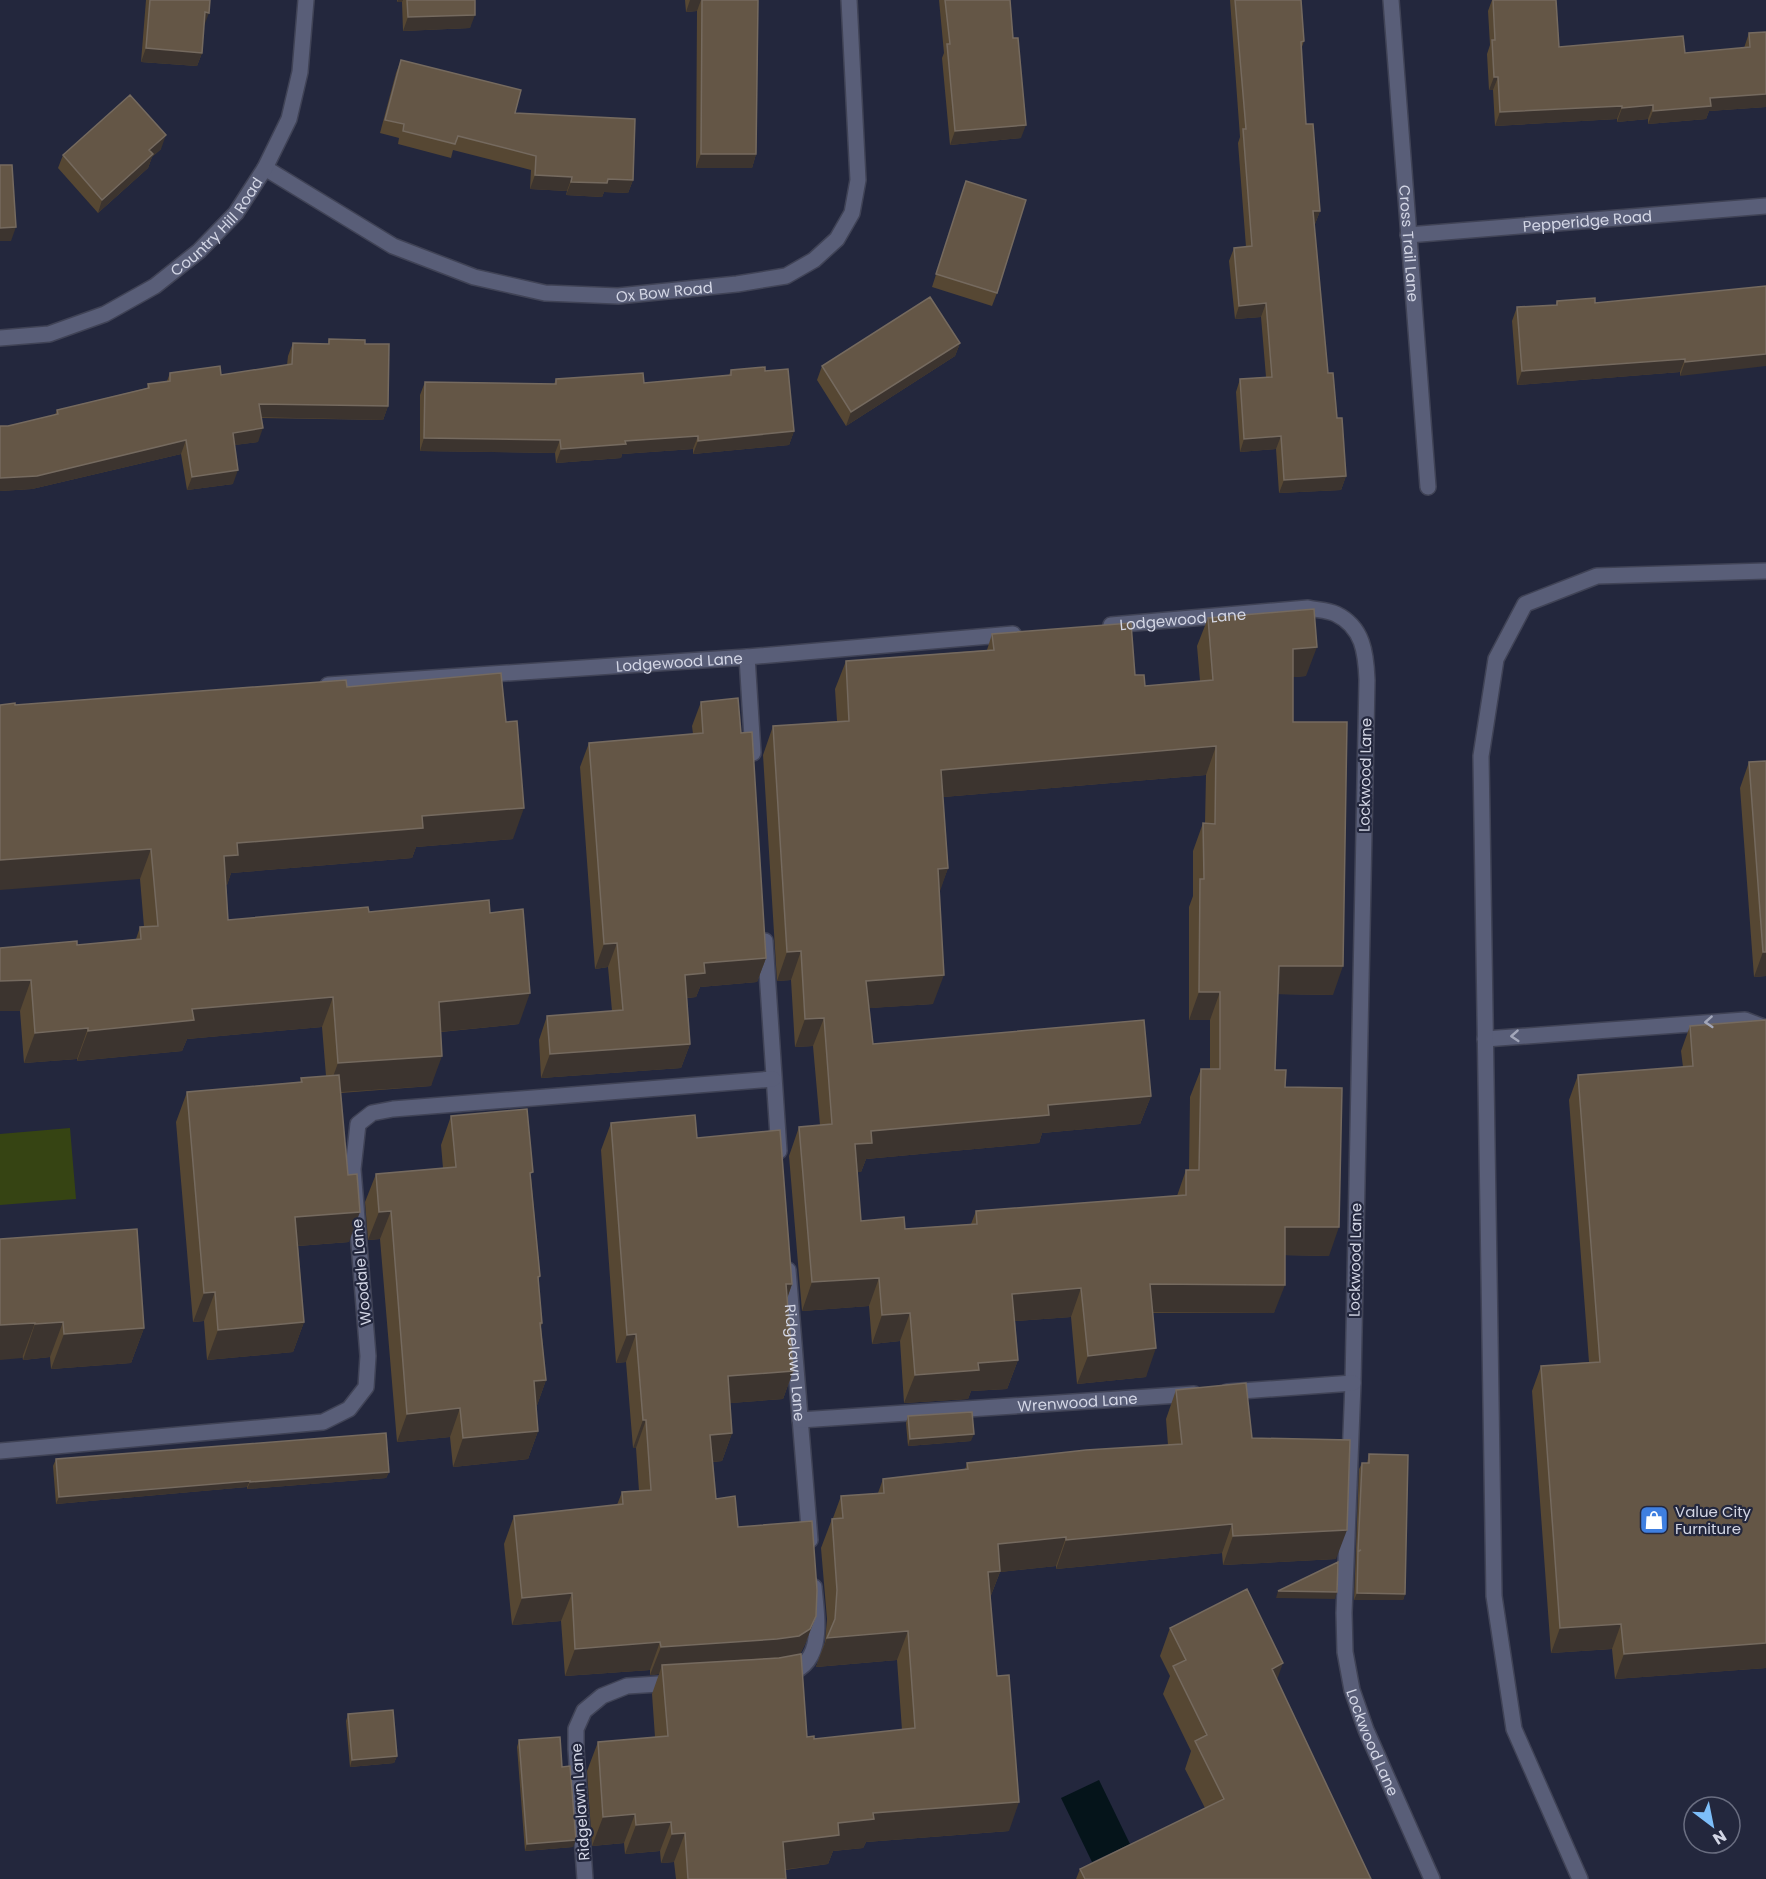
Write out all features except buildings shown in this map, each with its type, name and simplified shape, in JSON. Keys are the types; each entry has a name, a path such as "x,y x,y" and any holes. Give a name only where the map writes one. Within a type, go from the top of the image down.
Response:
{"street":[{"name":"Country Hill Road","path":"0,338 49,334 105,314 155,286 199,251 236,213 265,168 289,119 300,72 306,0"},
{"name":"Ox Bow Road","path":"265,168 393,246 474,277 545,292 618,296 737,284 786,276 814,260 837,239 852,213 858,180 849,0"},
{"name":"Cross Trail Lane","path":"1391,0 1428,487"},
{"name":"Pepperidge Road","path":"1408,234 1766,206"},
{"path":"1580,1879 1514,1729 1494,1596 1481,756 1496,659 1525,604 1597,576 1766,571"},
{"name":"Lodgewood Lane","path":"1093,627 1308,608 1336,614 1355,627"},
{"name":"Lockwood Lane","path":"1355,627 1366,651 1367,680 1353,1383 1344,1613 1345,1652 1352,1690 1366,1730 1432,1879"},
{"name":"Lodgewood Lane","path":"308,687 747,657 1034,632"},
{"path":"747,657 754,762"},
{"path":"764,927 780,1161"},
{"path":"1485,1039 1745,1020 1766,1028"},
{"name":"Woodale Lane","path":"0,1451 323,1422 349,1409 366,1387 368,1356 352,1169 358,1124 372,1113 405,1108 773,1079"},
{"name":"Ridgelawn Lane","path":"768,1677 793,1672 807,1663 815,1647 817,1618 787,1256"},
{"name":"Wrenwood Lane","path":"800,1420 1353,1383"},
{"name":"Ridgelawn Lane","path":"585,1879 576,1749 576,1729 584,1711 602,1696 627,1686 686,1682"}],"green space":[{"path":"70,1128 76,1199 0,1205 0,1134"}],"shaded area":[{"path":"1099,1780 1130,1844 1092,1862 1061,1798"}],"place":[{"name":"Value City Furniture","path":"1654,1520"}]}
